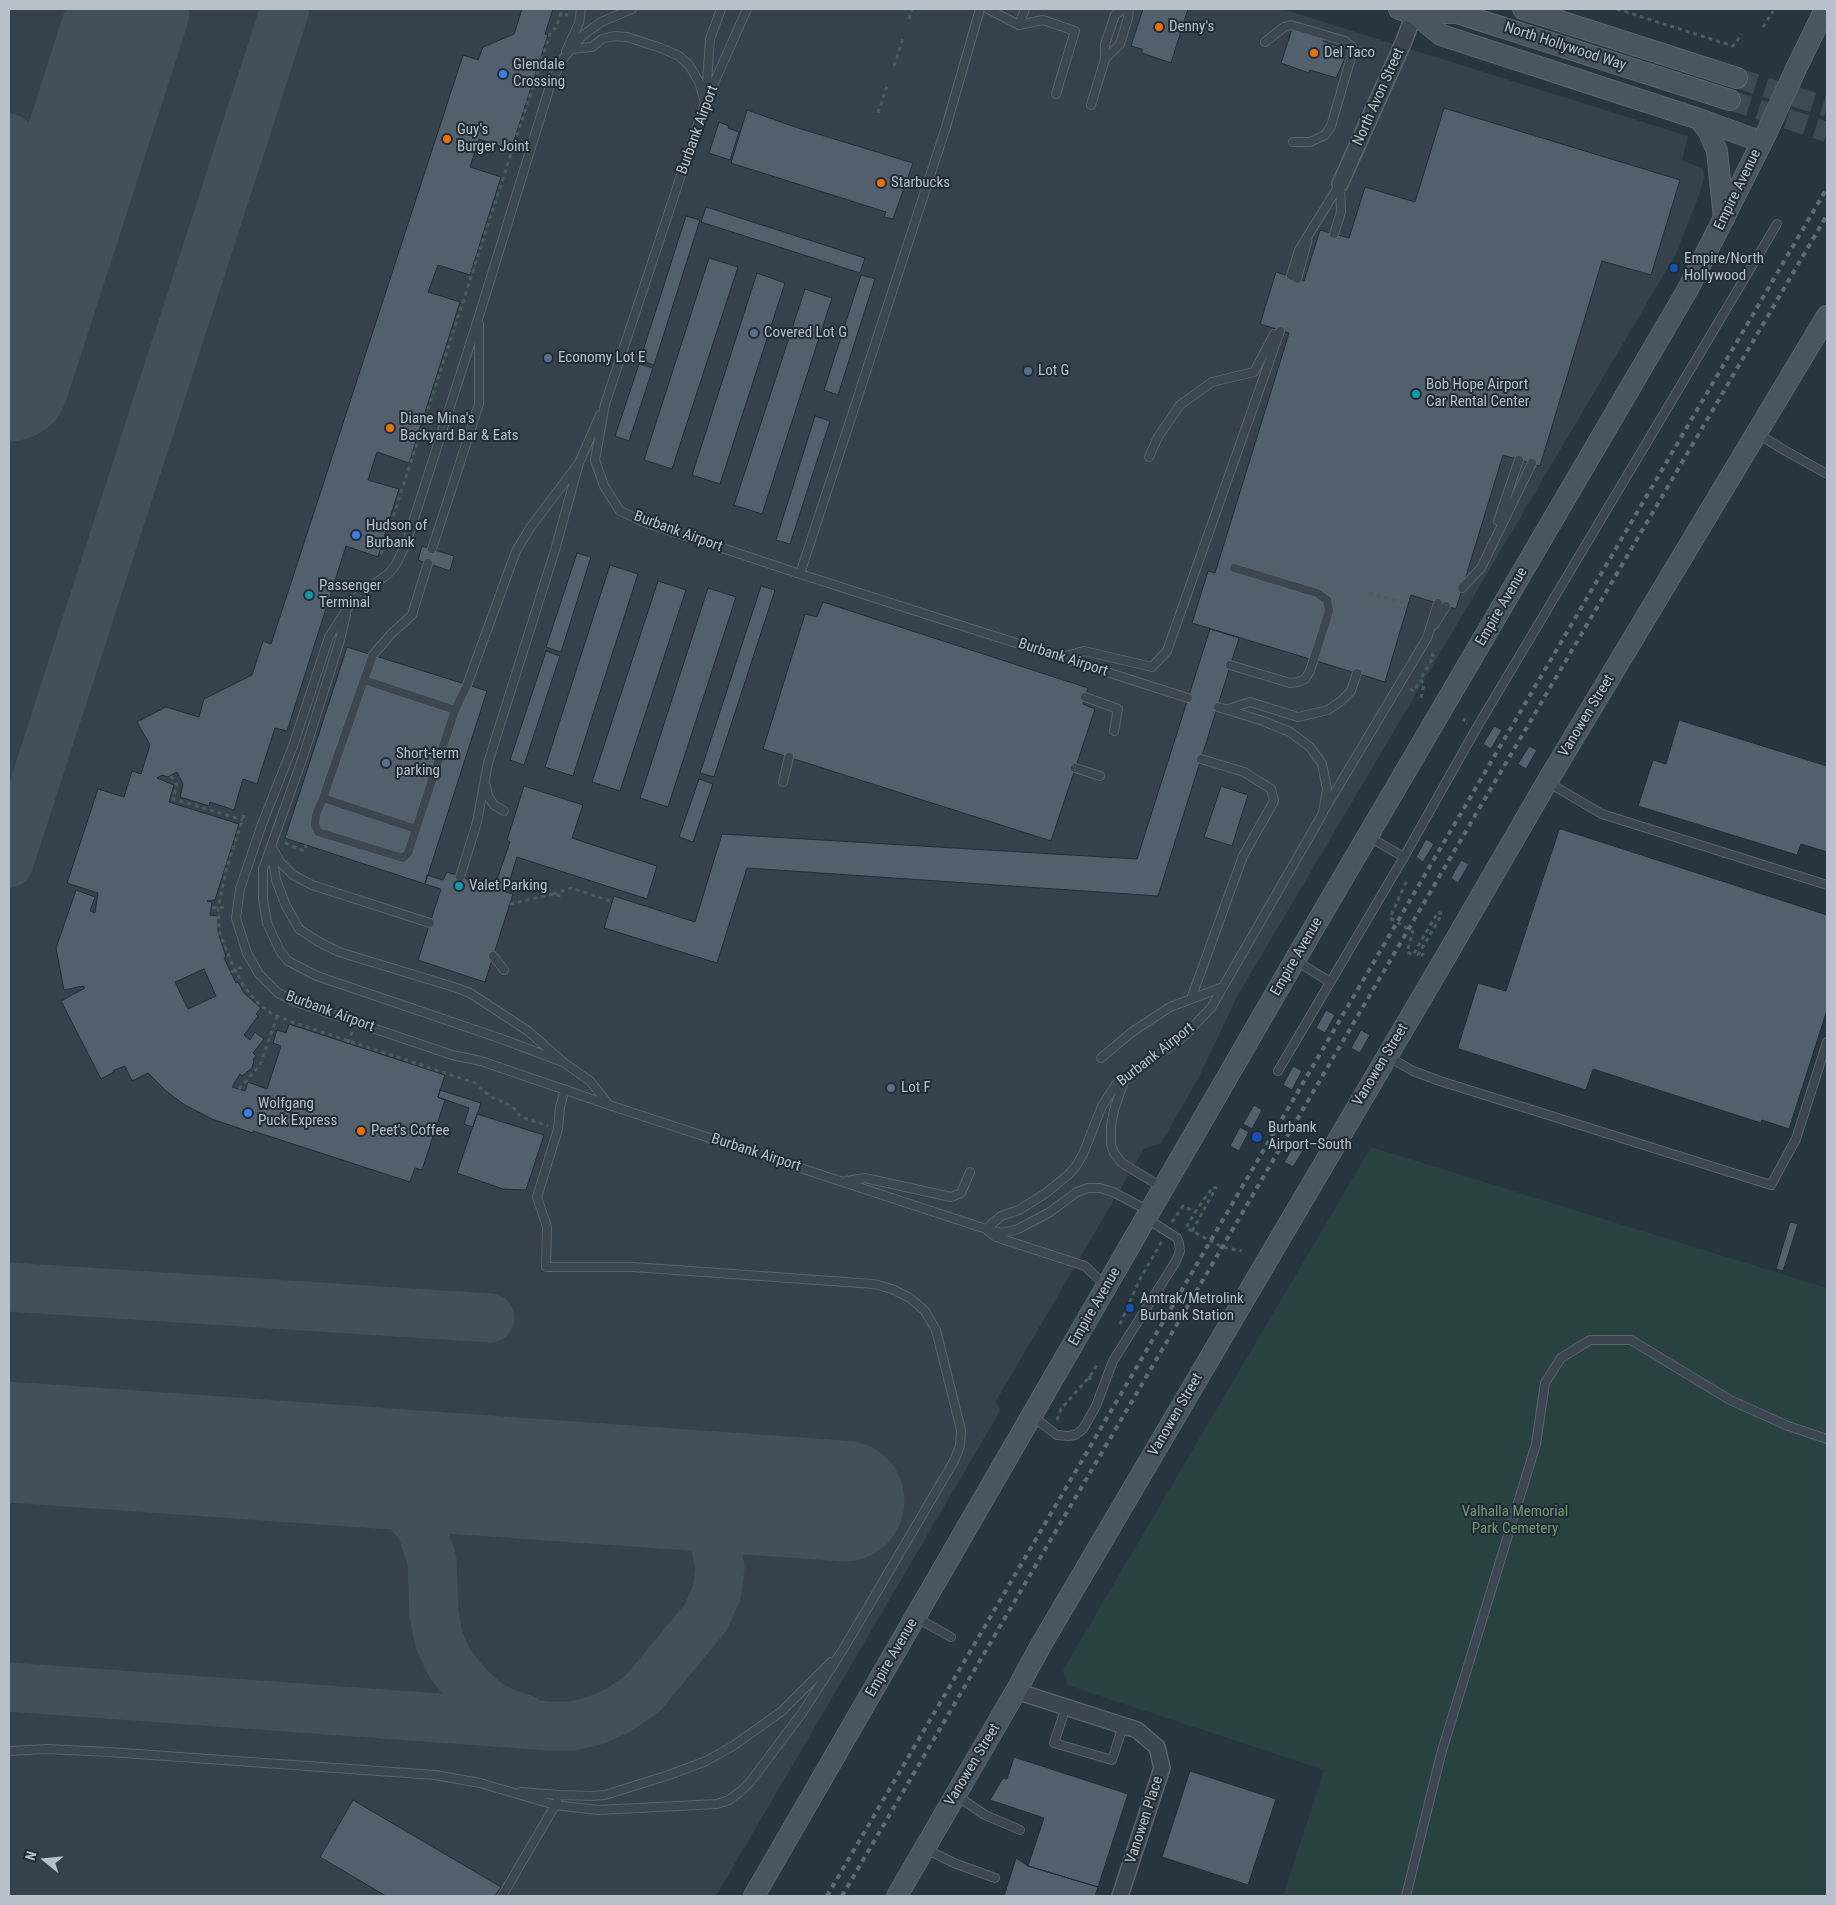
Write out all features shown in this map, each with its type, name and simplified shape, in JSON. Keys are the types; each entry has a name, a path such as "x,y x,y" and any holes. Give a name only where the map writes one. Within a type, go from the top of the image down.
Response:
{"main road":[{"name":"North Hollywood Way","path":"1523,9 1737,78"},
{"name":"Empire Avenue","path":"754,1896 1367,836 1688,290 1825,9"},
{"name":"North Hollywood Way","path":"1410,10 1457,12 1730,100"},
{"path":"1410,10 1441,35 1763,139"},
{"path":"1699,119 1708,130 1717,151 1724,219"},
{"name":"Vanowen Street","path":"897,1896 1041,1645 1547,782 1827,316"}],"street":[{"name":"North Avon Street","path":"1340,184 1404,41 1410,10"},
{"name":"Vanowen Place","path":"1016,1691 1137,1730 1158,1748 1162,1768 1120,1896"}],"lane":[{"name":"Burbank Airport","path":"632,9 601,22 582,36 562,60 550,86 479,316 401,556 388,574 360,594 347,609 329,638 293,746 262,824 240,889 236,918 247,953 259,974 278,993 296,1002 452,1055 482,1061 609,1105 986,1229 1002,1216 1019,1210 1046,1193 1076,1166 1084,1154 1102,1106 1117,1083 1181,1039 1194,1028 1211,1008 1323,813 1327,788 1322,764 1310,747 1290,732 1218,707"},
{"path":"705,103 710,39 720,9"},
{"name":"Burbank Airport","path":"747,9 705,103 605,404 595,460 604,486 620,511 644,522 800,574 1188,698"},
{"path":"800,574 946,127 980,9"},
{"path":"988,9 1019,25 1043,20 1075,31 1056,94"},
{"path":"1019,25 1025,9"},
{"path":"1091,105 1105,59 1105,44 1115,15 1123,9"},
{"path":"1105,59 1120,44 1129,9"},
{"path":"562,60 579,23 581,11"},
{"path":"1265,42 1284,27 1291,24 1345,41 1352,47 1352,54 1331,126 1325,135 1310,142 1294,142"},
{"path":"571,49 592,47 602,39 614,36 627,37 661,48 679,56 689,65 699,82 705,103"},
{"path":"1294,277 1299,250 1340,184"},
{"path":"1334,234 1341,212 1340,184"},
{"path":"1278,1071 1404,857 1476,729 1777,224"},
{"path":"432,550 479,404 479,316"},
{"path":"1062,657 1084,651 1152,667 1167,651 1278,330 1254,372 1212,382 1180,405 1158,437 1149,457"},
{"path":"460,877 477,822 488,763 555,550 579,463 605,404"},
{"path":"1757,433 1827,474"},
{"path":"1490,547 1519,460"},
{"path":"428,563 412,615 391,634 373,655 316,816 315,825 318,832 403,858 408,853 455,710 467,685 516,551 530,528 579,463"},
{"path":"1462,588 1480,568 1532,463"},
{"path":"1230,665 1290,683 1305,679 1310,671 1329,611 1327,600 1318,593 1234,568"},
{"path":"1323,813 1427,638 1442,604"},
{"name":"Burbank Airport","path":"347,609 340,640 304,754 263,869 263,899 267,924 280,951 288,961 317,976 499,1038 563,1062"},
{"path":"1227,710 1250,702 1298,717 1328,710 1351,691 1358,673"},
{"path":"364,680 455,710"},
{"path":"1086,697 1118,709 1114,731"},
{"path":"783,782 790,757"},
{"path":"1191,999 1243,856 1274,801 1271,789 1244,772 1202,759"},
{"path":"1076,768 1100,776"},
{"path":"485,781 488,796 494,805 504,811"},
{"path":"1547,782 1602,814 1827,885"},
{"path":"323,798 416,828"},
{"path":"1367,836 1404,857"},
{"name":"Burbank Airport","path":"271,845 276,880 286,906 299,928 319,942 339,952 470,993 528,1031 563,1062 590,1081 609,1105"},
{"path":"271,845 280,862 293,875 312,885 430,923"},
{"path":"493,956 504,970"},
{"path":"1295,960 1330,982"},
{"path":"1101,1058 1132,1032 1170,1007 1223,987"},
{"path":"1387,1056 1413,1071 1440,1081 1771,1185 1796,1139 1827,1042"},
{"path":"1125,1078 1114,1110 1111,1126 1111,1144 1114,1153 1122,1163 1164,1188"},
{"path":"9,1751 47,1749 109,1752 435,1775 480,1783 555,1805 598,1810 717,1804 729,1800 751,1781 802,1713 844,1648 954,1461 960,1446 961,1430 936,1330 925,1311 910,1298 892,1289 874,1284 633,1267 546,1267 547,1227 537,1197 558,1129 560,1107 565,1089"},
{"path":"844,1181 865,1178 952,1197 961,1193 970,1172"},
{"path":"986,1229 1002,1233 1018,1229 1050,1212 1077,1192 1088,1188 1100,1188 1113,1192 1148,1215 1177,1238 1179,1243 1180,1250 1176,1261 1113,1361 1096,1406 1082,1429 1075,1435 1057,1434 1032,1416"},
{"path":"986,1229 996,1237 1085,1266 1106,1286"},
{"path":"1406,1896 1441,1754 1536,1444 1545,1383 1561,1358 1590,1340 1631,1340 1730,1400 1788,1426 1827,1439"},
{"path":"916,1617 951,1637"},
{"path":"506,1790 592,1796 615,1792 668,1776 706,1761 733,1746 782,1712 844,1648"},
{"path":"1066,1707 1054,1743 1112,1760 1123,1726"},
{"path":"955,1794 985,1815 1020,1830"},
{"path":"502,1896 559,1795"},
{"path":"924,1848 954,1863 995,1878"}],"path":[{"path":"909,19 912,9"},
{"path":"1617,9 1733,46 1742,34"},
{"path":"381,554 551,30 556,28 560,12 572,16 581,11"},
{"path":"1763,28 1773,11"},
{"path":"894,66 903,38"},
{"path":"878,113 887,86"},
{"path":"1369,593 1404,603"},
{"path":"1430,654 1434,656 1420,680 1414,691 1409,689 1430,654"},
{"path":"1420,680 1424,683 1421,698"},
{"path":"171,776 177,786 173,799 243,820"},
{"path":"284,843 304,851 306,845"},
{"path":"510,904 571,888 613,902"},
{"path":"554,894 564,897"},
{"path":"1390,918 1413,932 1407,952 1413,955 1438,912 1442,914 1418,955 1420,957 1430,946"},
{"path":"239,1089 260,1065 277,1016"},
{"path":"1192,1231 1216,1188 1213,1186 1186,1228 1222,1247 1242,1251"},
{"path":"1170,1226 1184,1206 1195,1212"}],"shaded area":[{"path":"9,9 1282,9 1688,136 1682,160 1703,169 1704,178 1699,195 1676,254 1238,995 1198,1079 1161,1143 1144,1149 996,1401 1000,1411 716,1896 9,1896"}],"green space":[{"name":"Valhalla Memorial Park Cemetery","path":"1371,1147 1827,1288 1827,1896 1283,1896 1324,1770 1067,1685 1063,1670"}],"building":[{"name":"Passenger Terminal","path":"522,9 553,9 545,34 548,35 511,150 479,139 470,167 501,177 470,275 438,265 428,292 460,302 409,463 377,452 373,464 368,480 399,489 378,557 346,546 287,731 275,728 257,784 243,779 234,810 210,802 209,806 180,797 183,784 177,772 168,777 162,775 157,778 174,785 169,802 239,824 215,900 207,901 212,902 210,915 218,916 218,932 226,957 224,958 236,983 238,982 244,993 261,1008 256,1014 258,1016 244,1035 250,1040 255,1032 264,1039 253,1053 256,1056 253,1060 252,1068 242,1076 240,1074 232,1087 245,1091 248,1082 267,1089 281,1046 273,1043 277,1030 286,1033 289,1024 445,1075 438,1097 445,1100 422,1170 415,1168 410,1182 212,1119 185,1105 166,1091 148,1073 132,1081 125,1066 114,1070 114,1072 101,1079 61,1001 85,988 83,986 64,990 56,948 76,890 95,897 90,911 95,913 98,893 67,883 98,789 124,797 132,771 141,774 150,745 137,722 166,707 199,717 204,699 252,675 263,641 271,644 463,55 478,60 483,47 514,34"},
{"name":"Denny's","path":"1143,9 1188,9 1171,63 1142,53 1142,49 1131,46"},
{"name":"Del Taco","path":"1292,29 1313,36 1313,33 1324,38 1323,41 1345,49 1342,57 1345,58 1336,78 1310,70 1309,73 1281,63"},
{"name":"Bob Hope Airport Car Rental Center","path":"1444,108 1680,180 1651,275 1602,261 1540,466 1503,455 1456,609 1411,595 1385,682 1192,623 1208,571 1215,573 1289,333 1260,324 1276,272 1304,281 1320,230 1349,238 1365,187 1415,202"},
{"path":"747,110 798,128 913,163 893,219 884,217 886,212 731,163"},
{"path":"719,122 739,132 730,160 709,153"},
{"path":"706,207 865,258 860,273 701,222"},
{"path":"686,216 700,220 654,365 640,360"},
{"path":"709,258 738,267 672,469 644,460"},
{"path":"757,273 785,283 720,484 692,475"},
{"path":"861,275 875,279 838,395 824,390"},
{"path":"805,289 832,298 762,514 734,505"},
{"path":"639,364 653,368 629,441 615,436"},
{"path":"815,416 830,421 790,544 776,540"},
{"path":"422,546 454,556 450,571 418,560"},
{"path":"577,553 591,557 561,652 546,647"},
{"path":"610,565 638,574 573,776 545,767"},
{"path":"658,581 686,590 620,791 592,782"},
{"path":"761,586 775,590 714,777 700,773"},
{"path":"708,588 736,597 668,807 640,798"},
{"path":"823,602 1088,688 1083,704 1095,709 1051,841 763,749 805,614 817,617"},
{"path":"1210,629 1239,638 1158,896 747,868 717,963 604,928 614,896 695,922 722,834 1137,859"},
{"name":"Short-term parking","path":"347,647 487,691 425,884 285,838"},
{"path":"546,651 560,656 524,765 510,760"},
{"path":"1679,720 1827,766 1827,852 1801,844 1797,855 1638,806 1653,760 1666,764"},
{"path":"1494,726 1502,730 1491,749 1483,744"},
{"path":"1529,746 1537,750 1526,769 1518,764"},
{"path":"699,779 713,784 693,842 679,837"},
{"name":"Valet Parking","path":"524,786 583,805 572,838 657,866 647,899 517,857 506,892 513,894 485,982 418,960 441,889 425,884 427,875 443,880 447,872 494,888 510,842 507,840"},
{"path":"1221,786 1248,795 1232,846 1204,837"},
{"path":"1561,829 1827,915 1827,1010 1789,1129 1762,1120 1761,1123 1593,1069 1586,1090 1459,1049 1458,1047 1478,983 1506,991 1559,830"},
{"path":"1426,839 1434,844 1423,862 1416,857"},
{"path":"1461,860 1469,864 1458,883 1451,878"},
{"path":"204,969 216,996 188,1009 175,982"},
{"path":"1326,1010 1335,1015 1325,1033 1316,1028"},
{"path":"1361,1030 1370,1035 1360,1053 1351,1048"},
{"path":"1293,1066 1302,1071 1292,1090 1283,1085"},
{"path":"440,1090 481,1103 473,1127 464,1124 469,1108 438,1097"},
{"path":"1254,1105 1262,1110 1252,1129 1243,1124"},
{"path":"477,1114 544,1135 526,1190 503,1189 457,1173"},
{"path":"1240,1127 1249,1132 1239,1151 1230,1146"},
{"path":"1295,1144 1304,1149 1293,1167 1284,1162"},
{"path":"1790,1222 1798,1224 1783,1271 1776,1269"},
{"path":"1014,1757 1128,1794 1098,1887 1028,1866 1044,1818 990,1800 1003,1778 1007,1779"},
{"path":"1190,1771 1276,1799 1248,1885 1162,1857"},
{"path":"353,1800 501,1887 495,1896 386,1896 320,1857"},
{"path":"1016,1858 1028,1866 1098,1887 1095,1896 1004,1896"}],"taxiway":[{"path":"9,863 285,9"},
{"path":"9,138 24,168 35,210 39,263 30,316"},
{"path":"9,1287 490,1318"},
{"path":"333,1464 375,1481 391,1491 421,1527 432,1560 434,1614 439,1640 450,1664 469,1687 489,1705 524,1719"},
{"path":"9,1687 550,1726 572,1726 594,1721 619,1710 643,1693 706,1617 717,1592 720,1567 713,1535 694,1510 654,1486"}],"runway":[{"path":"9,381 129,9"},
{"path":"9,1442 844,1501"}],"tunnel":[{"path":"1737,78 1827,107"},
{"path":"1730,100 1827,132"}],"railway":[{"path":"827,1896 1827,188"},
{"path":"842,1896 1827,215"}],"place":[{"name":"Denny's","path":"1159,27"},
{"name":"Del Taco","path":"1314,53"},
{"name":"Glendale Crossing","path":"503,74"},
{"name":"Guy's Burger Joint","path":"447,139"},
{"name":"Starbucks","path":"881,183"},
{"name":"Empire/North Hollywood","path":"1674,268"},
{"name":"Covered Lot G","path":"754,333"},
{"name":"Economy Lot E","path":"548,358"},
{"name":"Lot G","path":"1028,371"},
{"name":"Bob Hope Airport Car Rental Center","path":"1416,394"},
{"name":"Diane Mina's Backyard Bar & Eats","path":"390,428"},
{"name":"Hudson of Burbank","path":"356,535"},
{"name":"Passenger Terminal","path":"309,595"},
{"name":"Short-term parking","path":"386,763"},
{"name":"Valet Parking","path":"459,886"},
{"name":"Lot F","path":"891,1088"},
{"name":"Wolfgang Puck Express","path":"248,1113"},
{"name":"Peet's Coffee","path":"361,1131"},
{"name":"Burbank Airport–South","path":"1257,1137"},
{"name":"Amtrak/Metrolink Burbank Station","path":"1130,1308"}]}
